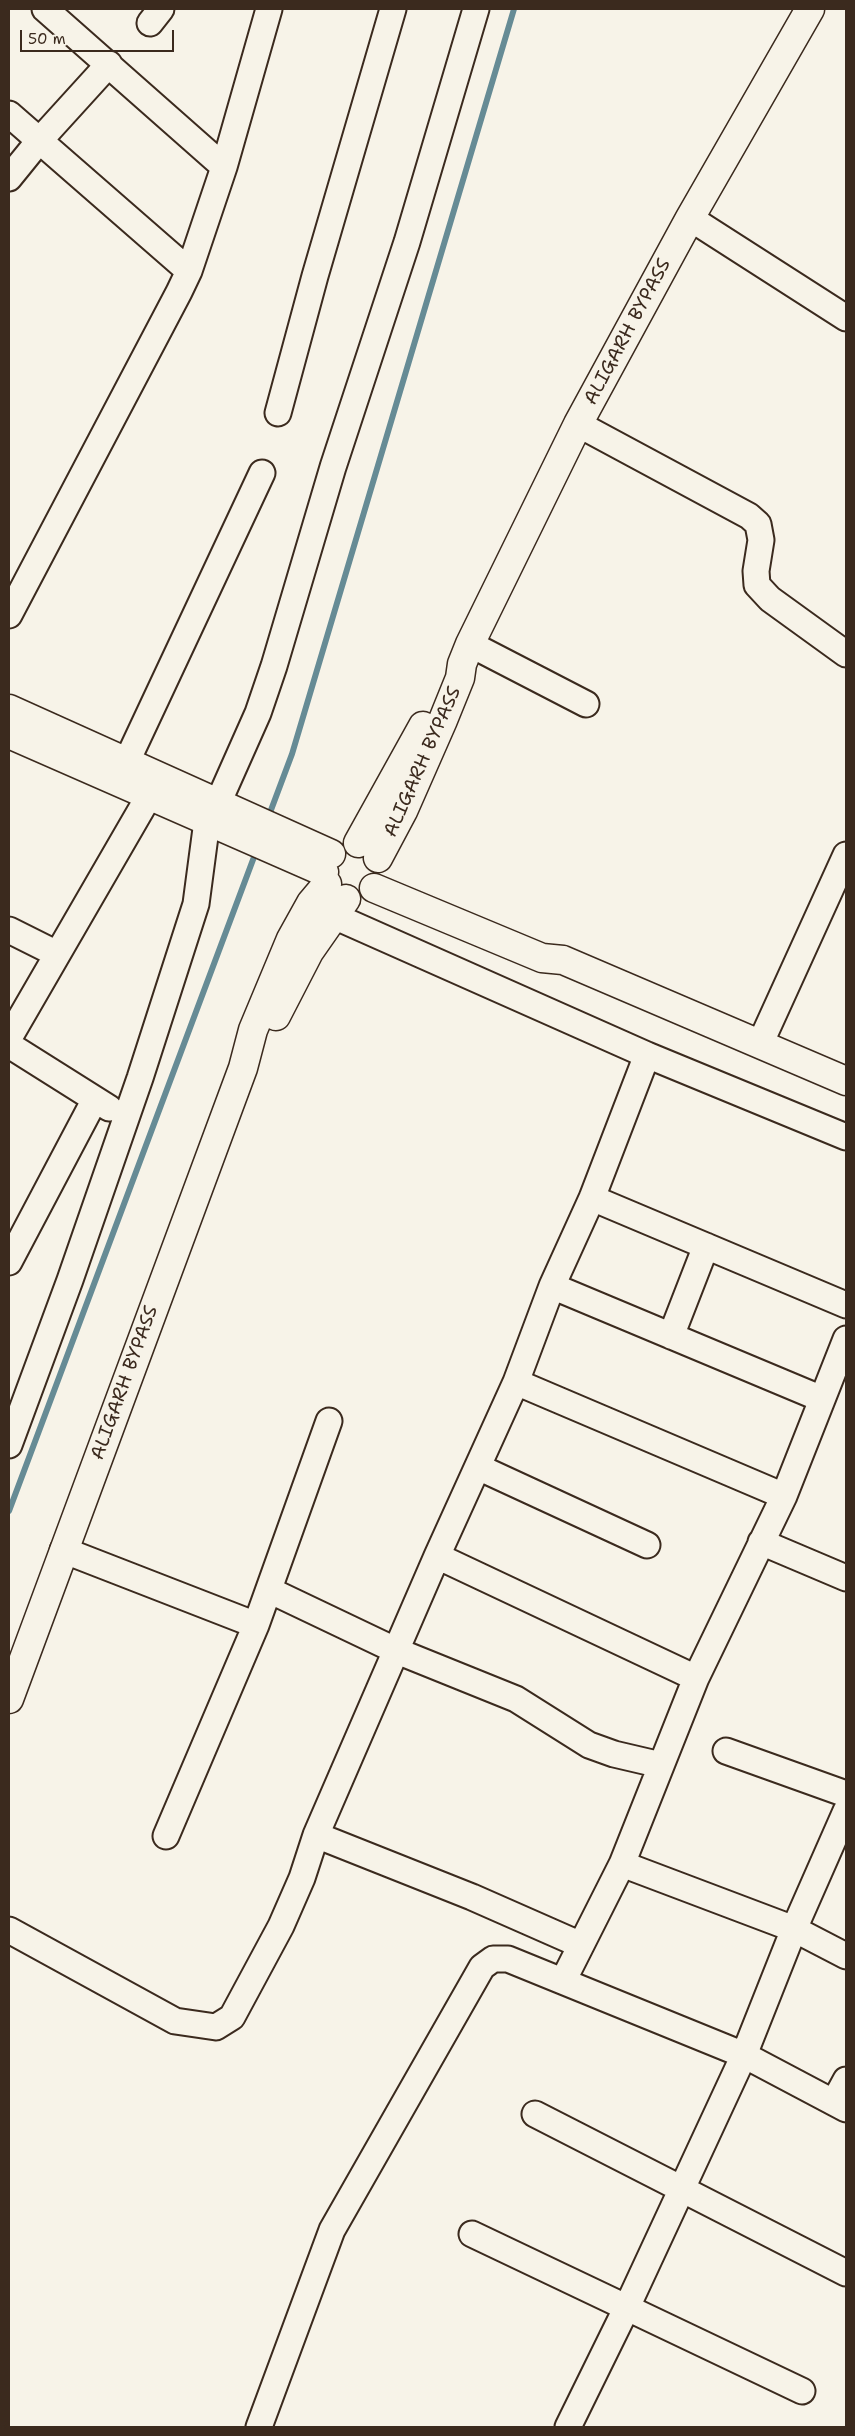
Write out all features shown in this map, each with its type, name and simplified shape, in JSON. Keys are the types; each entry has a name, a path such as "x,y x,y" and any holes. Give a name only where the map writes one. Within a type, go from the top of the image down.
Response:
{"main road":[{"name":"ALIGARH BYPASS","path":"373,865 403,811 444,720 460,678 466,654 578,424 690,218 810,9"},
{"path":"9,709 127,761 325,876 359,899 373,865"},
{"path":"9,734 149,796 223,817"},
{"path":"325,876 346,843 373,865 542,958 563,960 846,1081"},
{"name":"ALIGARH BYPASS","path":"9,1699 243,1068 268,1034 309,952 325,876"}],"street":[{"path":"45,9 224,167"},
{"path":"9,615 189,271 224,167 269,9"},
{"path":"278,413 315,276 393,9"},
{"path":"9,1445 126,1118 274,666 333,467 407,242 476,9"},
{"path":"9,178 39,141 109,64"},
{"path":"9,114 189,271"},
{"path":"690,218 846,318"},
{"path":"578,424 750,516 758,524 761,540 756,571 757,585 770,599 844,647"},
{"path":"127,761 262,473"},
{"path":"466,654 586,704"},
{"path":"9,1038 149,796"},
{"path":"760,1044 846,855"},
{"path":"325,876 647,1055 846,1137"},
{"path":"9,930 57,954"},
{"path":"9,1045 94,1101 126,1118"},
{"path":"9,1930 175,2021 216,2027 232,2016 281,1926 302,1878 316,1835 437,1556 516,1382 552,1286 592,1198 647,1055"},
{"path":"9,1262 94,1101"},
{"path":"592,1198 846,1304"},
{"path":"671,1336 706,1246"},
{"path":"552,1286 822,1399"},
{"path":"563,1981 622,1864 696,1678 784,1496 822,1399 840,1372 846,1339"},
{"path":"516,1382 784,1496"},
{"path":"166,1836 256,1625 329,1421"},
{"path":"478,1467 647,1545"},
{"path":"761,1542 846,1578"},
{"path":"63,1550 256,1625"},
{"path":"437,1556 696,1678"},
{"path":"269,1590 396,1651 516,1698 589,1745 614,1754 662,1765"},
{"path":"726,1751 846,1794"},
{"path":"568,2427 627,2307 744,2055 794,1929 846,1811"},
{"path":"316,1835 472,1898 581,1945"},
{"path":"622,1864 794,1929 846,1956"},
{"path":"259,2427 332,2230 482,1967 493,1959 508,1959 744,2055 840,2105 846,2080"},
{"path":"534,2114 846,2273"},
{"path":"472,2234 802,2391"}],"waterway":[{"path":"268,818 292,754 514,9"},
{"path":"9,1511 257,849"}]}
